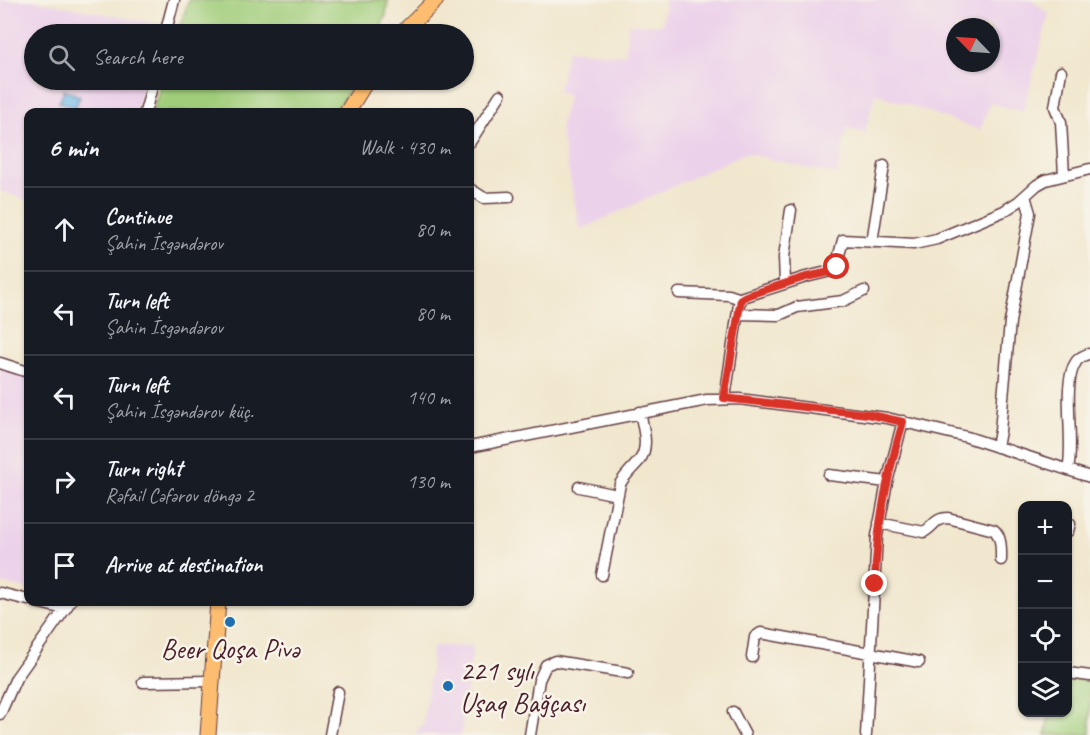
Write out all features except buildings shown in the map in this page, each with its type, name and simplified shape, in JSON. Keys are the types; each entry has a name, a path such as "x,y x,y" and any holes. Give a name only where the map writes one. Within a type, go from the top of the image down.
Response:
{"main road":[{"path":"411,24 436,0"},
{"path":"350,108 361,90"},
{"path":"208,735 218,606"}],"street":[{"path":"168,24 174,0"},
{"path":"1061,72 1055,106 1061,122 1064,175"},
{"path":"146,108 151,90"},
{"path":"474,136 500,95"},
{"path":"872,242 884,166"},
{"path":"678,293 729,296 741,299 785,283 835,270 843,240 914,244 937,239 1004,211 1037,185 1090,169"},
{"path":"474,192 484,198 508,197"},
{"path":"997,447 1010,322 1030,213 1025,196"},
{"path":"785,283 784,257 791,210"},
{"path":"738,315 779,315 797,306 843,302 864,291"},
{"path":"724,398 741,299"},
{"path":"1068,470 1071,451 1071,378 1076,362 1080,357 1088,354"},
{"path":"0,363 24,371"},
{"path":"474,446 640,412 724,398 867,414 954,433 1090,477"},
{"path":"602,575 617,495 624,476 642,456 645,441 640,412"},
{"path":"866,735 879,523 903,422"},
{"path":"829,475 887,482"},
{"path":"579,487 617,495"},
{"path":"879,523 924,532 940,518 948,518 994,530 1000,539 1002,560"},
{"path":"0,593 24,599"},
{"path":"0,714 16,678 66,606"},
{"path":"752,657 755,637 761,633 919,662"},
{"path":"530,735 539,680 546,664 555,661 627,674"},
{"path":"1072,674 1090,676"},
{"path":"143,682 212,681"},
{"path":"330,735 338,692"},
{"path":"733,712 745,735"}],"shaded area":[{"path":"0,0 32,0 159,24 24,24 24,90 142,90 137,108 24,108 24,199 0,191"},
{"path":"665,0 1032,0 1049,14 1023,112 990,103 980,130 875,93 865,133 847,128 837,175 745,153 580,230 560,128 568,96 558,91 568,50 625,55 628,24 662,25"},
{"path":"0,366 24,375 24,588 0,583"},
{"name":"221 sylı Uşaq Bağçası","path":"433,646 473,646 461,735 415,735 420,726 423,726"}],"green space":[{"path":"189,0 388,0 382,24 181,24"},
{"path":"160,90 349,90 338,108 153,108"},
{"path":"1072,678 1090,681 1090,735 1046,735 1048,717 1072,717"}],"water":[{"path":"64,90 80,96 75,108 59,102"}],"place":[{"name":"Beer Qoşa Pivə","path":"230,622"},
{"name":"221 sylı Uşaq Bağçası","path":"448,686"}],"route":[{"path":"837,267 830,272 806,277 741,299 724,398 867,414 903,422 879,523 875,584"}]}
